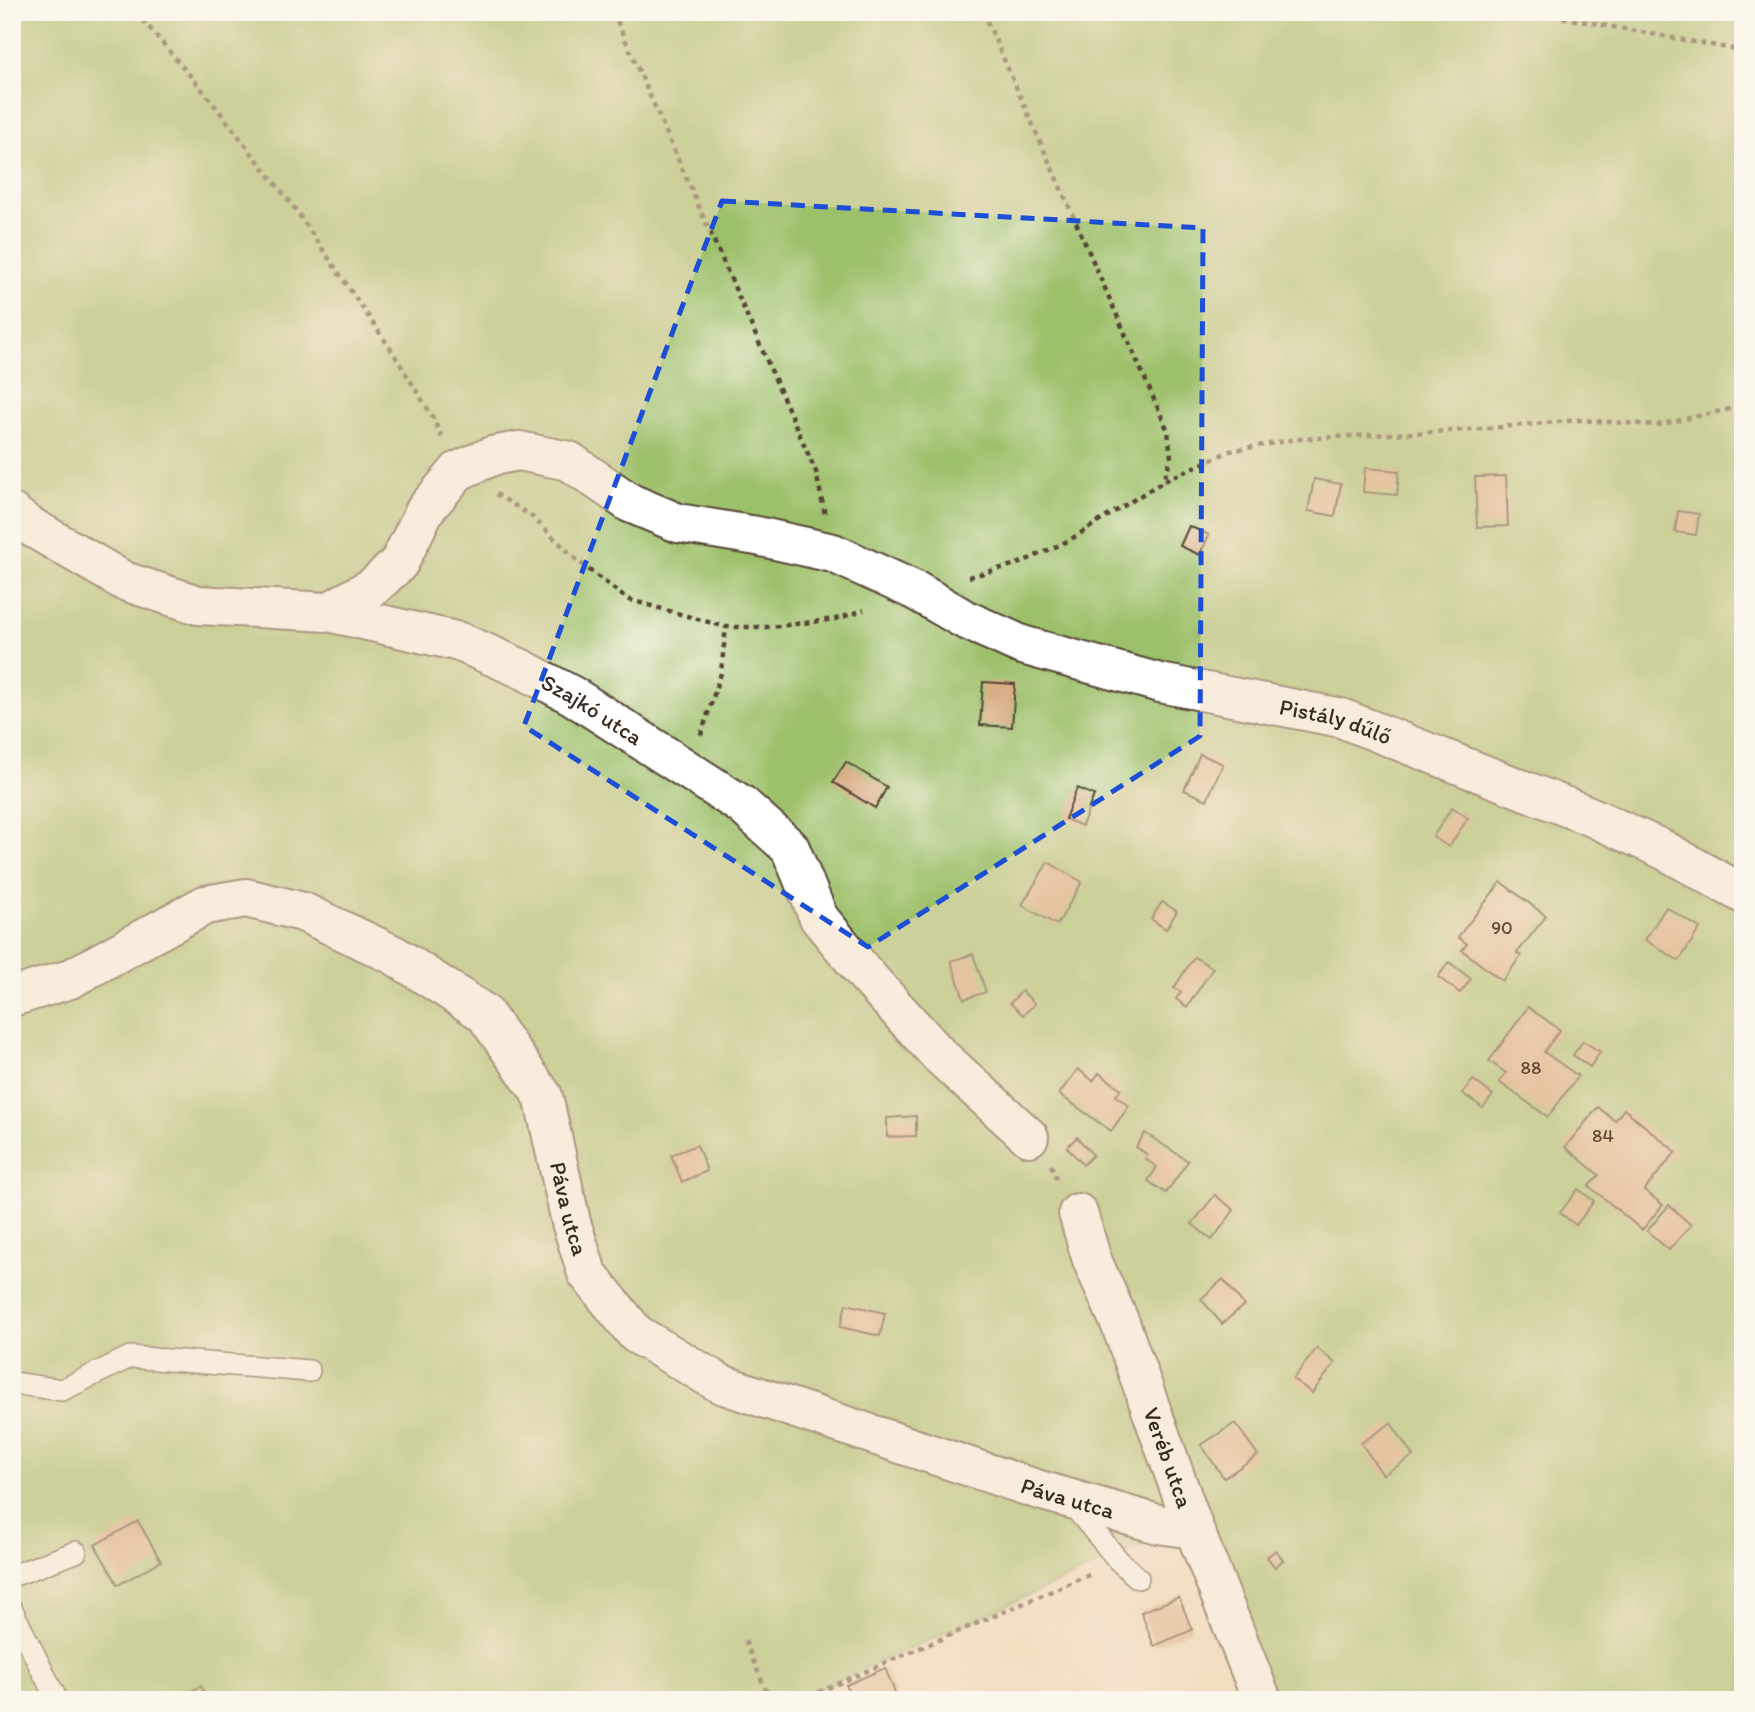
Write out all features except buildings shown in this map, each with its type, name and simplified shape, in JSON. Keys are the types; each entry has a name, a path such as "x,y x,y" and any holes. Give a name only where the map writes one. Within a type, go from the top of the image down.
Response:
{"street":[{"name":"Pistály dűlő","path":"458,471 492,456 519,450 569,461 630,503 678,523 757,536 833,553 916,591 964,619 1022,645 1160,683 1341,718 1592,817 1664,850 1743,894"},
{"path":"328,612 374,586 399,563 425,510 458,471"},
{"name":"Szajkó utca","path":"18,528 124,581 198,605 328,612 460,642 522,669 573,696 742,805 790,848 819,918 866,975 939,1055 1030,1137"},
{"name":"Páva utca","path":"12,997 70,979 205,905 246,898 303,912 394,955 484,1013 543,1096 571,1222 587,1273 636,1334 721,1384 1068,1499 1158,1524 1194,1529"},
{"name":"Veréb utca","path":"1078,1213 1092,1260 1120,1323 1194,1529 1262,1700"}],"lane":[{"path":"12,1383 62,1390 131,1357 309,1371"},
{"path":"1068,1499 1119,1562 1138,1578"},
{"path":"12,1576 76,1552"},
{"path":"12,1610 57,1700"}],"path":[{"path":"136,12 204,92 293,206 392,351 432,416 458,471 530,515 579,562 627,598 726,627 771,627 836,619 916,591 1020,564 1068,541 1162,482 1230,451 1296,439 1469,430 1578,420 1658,425 1743,406"},
{"path":"613,12 816,472 833,553"},
{"path":"983,12 1168,431 1171,458 1162,482"},
{"path":"1533,12 1743,51"},
{"path":"680,765 704,731 721,673 726,627"},
{"path":"1030,1137 1050,1164 1060,1188 1078,1213"},
{"path":"800,1700 1119,1562"},
{"path":"745,1641 771,1700"}],"highlighted area":[{"path":"722,201 1203,228 1200,736 868,947 524,726"}],"green space":[{"path":"12,12 1743,12 1743,1700 1272,1700 1203,1518 794,1700 12,1700 12,565 41,529 12,507"}]}
